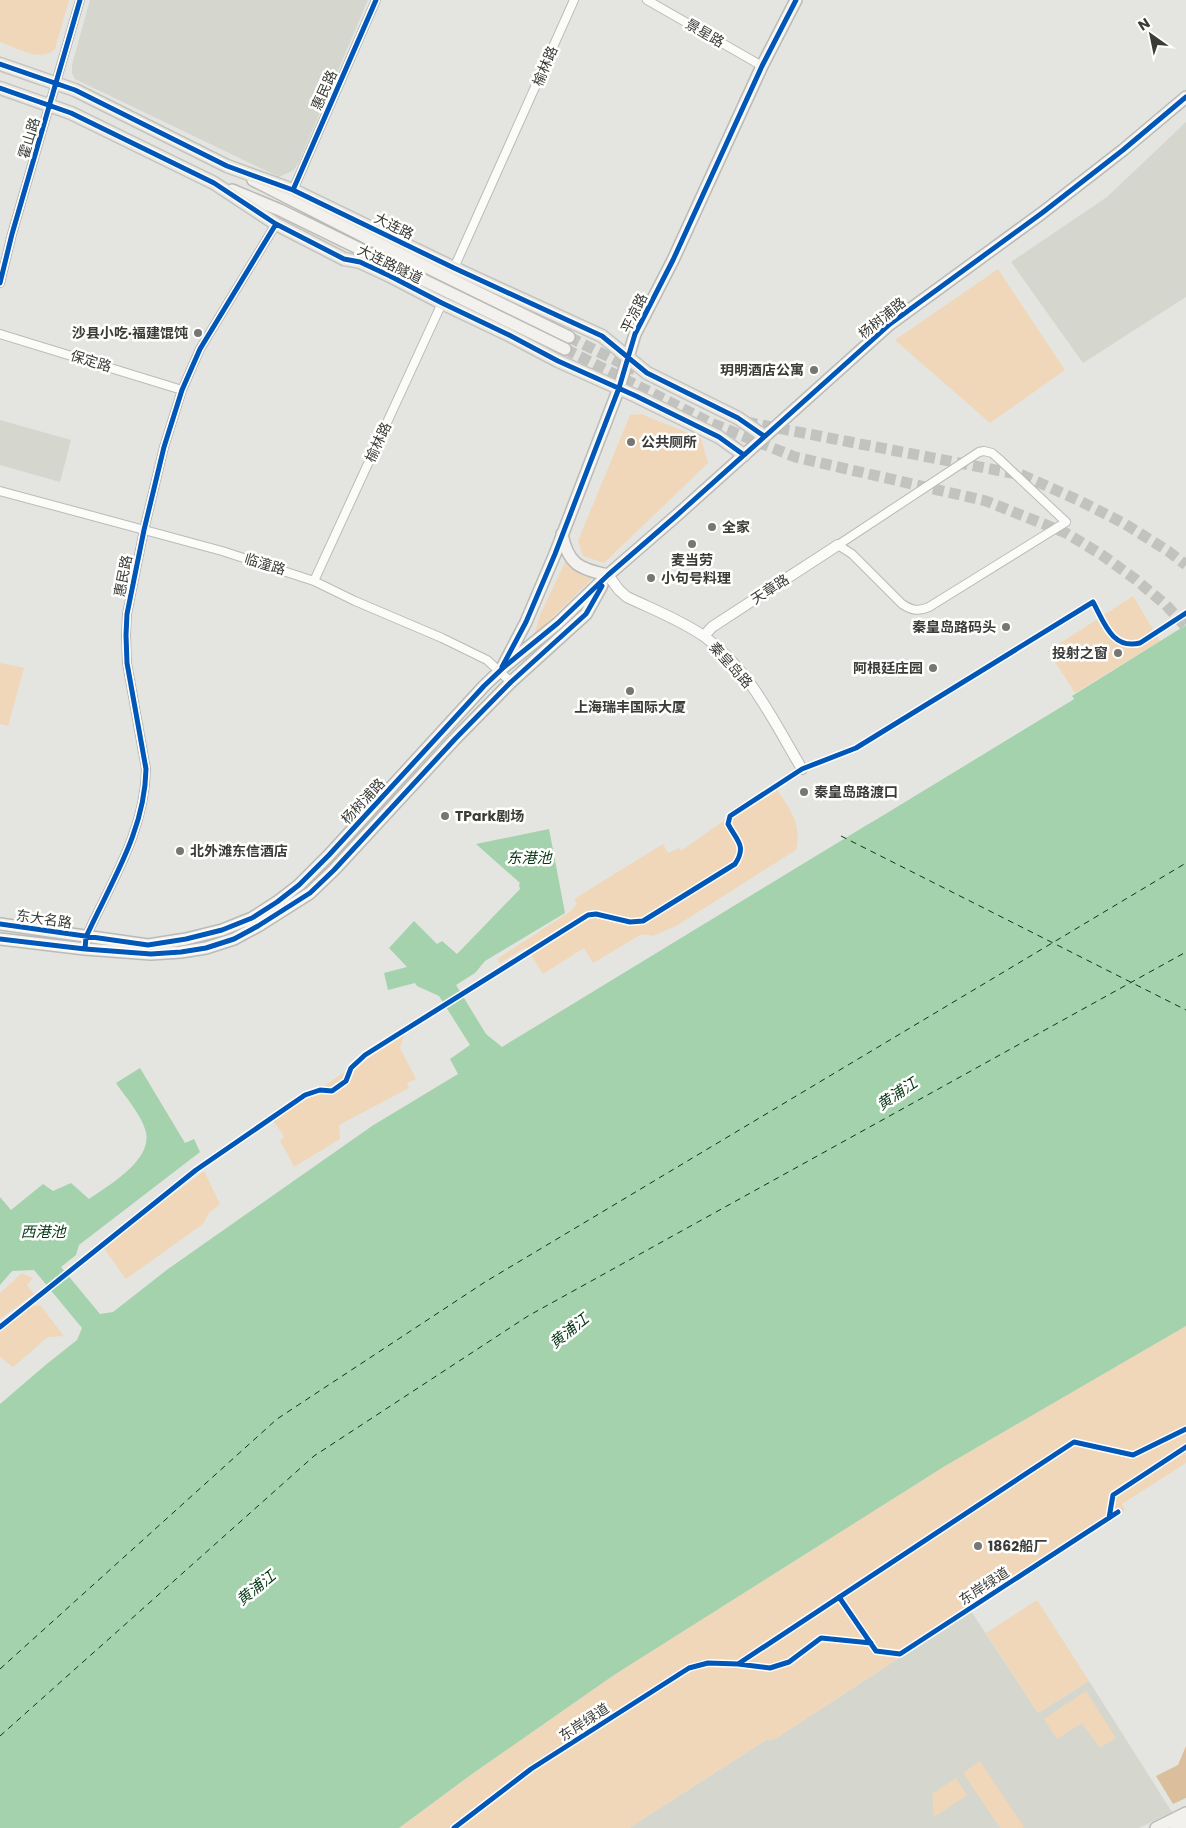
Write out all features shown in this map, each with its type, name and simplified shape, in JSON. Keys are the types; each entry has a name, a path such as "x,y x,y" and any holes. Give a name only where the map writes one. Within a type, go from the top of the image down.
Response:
{"main road":[{"name":"平凉路","path":"500,672 526,622 562,533 619,388 634,334 673,260 762,66 796,0"},
{"name":"大连路","path":"0,64 74,90 227,166 293,190 454,268 602,336 647,373 738,418 764,436"},
{"path":"0,88 50,105 214,183 276,224 344,258 360,262 390,276 558,361 719,436 744,455"},
{"name":"杨树浦路","path":"86,937 148,945 186,939 222,930 252,918 277,902 299,885 329,855 484,686 558,623 608,574 890,324 1042,213 1123,150 1186,97"},
{"name":"大连路隧道","path":"227,166 369,239 569,337"},
{"name":"大连路隧道","path":"214,183 280,210 565,349"},
{"path":"562,533 565,546 576,565 588,571 608,574"},
{"name":"杨树浦路","path":"85,949 151,954 206,948 234,939 281,912 310,892 334,870 455,739 511,682 586,614 608,574"},
{"name":"东大名路","path":"0,924 86,937"},
{"name":"东大名路","path":"0,939 85,949"},
{"path":"1175,1826 1186,1814"},
{"path":"1156,1828 1186,1823"}],"street":[{"name":"霍山路","path":"0,283 12,234 80,0"},
{"name":"惠民路","path":"293,190 376,0"},
{"name":"榆林路","path":"454,268 574,0"},
{"name":"景星路","path":"647,0 762,66"},
{"name":"惠民路","path":"85,949 86,937 127,852 137,823 146,786 146,769 127,663 127,614 144,530 164,448 182,390 200,349 276,224"},
{"name":"榆林路","path":"314,581 442,303"},
{"name":"保定路","path":"0,334 182,390"},
{"path":"984,451 992,453 999,459 1066,522 923,610 913,610 902,604 852,554 838,545 978,452 984,451"},
{"name":"临潼路","path":"0,491 222,551 314,581 487,660 511,682"},
{"name":"天章路","path":"704,636 712,627 838,545"},
{"name":"秦皇岛路","path":"608,574 619,590 627,597 704,636 730,659 750,682 802,769"}],"shaded area":[{"path":"0,0 69,0 55,49 43,55 36,55 0,42"},
{"path":"90,0 368,0 299,162 294,170 279,177 75,79 72,73 72,65"},
{"path":"1186,122 1186,297 1083,363 1011,262 1107,197"},
{"path":"998,269 1065,370 990,423 895,340"},
{"path":"641,414 701,438 708,463 604,563 583,556 578,541 630,415"},
{"path":"0,420 71,440 60,482 0,465"},
{"path":"566,560 592,579 534,635 540,615"},
{"path":"1133,596 1160,641 1075,693 1048,651"},
{"path":"0,663 24,668 8,726 0,724"},
{"path":"774,785 796,823 798,840 796,850 676,926 653,936 642,934 593,963 584,948 543,974 526,947 500,963 497,959 571,911 577,904 574,899 663,844 668,853 679,848 681,851"},
{"path":"406,1030 400,1048 416,1079 407,1083 409,1088 339,1125 340,1139 294,1167 280,1142 284,1136 273,1121"},
{"path":"204,1171 220,1204 209,1213 203,1224 126,1279 103,1247"},
{"path":"22,1273 33,1278 27,1285 34,1294 0,1319 0,1293"},
{"path":"33,1305 41,1306 64,1336 48,1337 13,1367 0,1357 0,1329"},
{"path":"1186,1326 1186,1463 1122,1504 1125,1510 775,1739 766,1740 629,1828 399,1828 472,1774 614,1675 945,1466"},
{"path":"1037,1600 1089,1681 1038,1713 986,1633"},
{"path":"971,1611 1038,1713 1089,1681 1172,1812 1139,1828 629,1828 766,1740 775,1739"},
{"path":"1086,1691 1116,1738 1100,1748 1082,1723 1057,1739 1044,1719"},
{"path":"1186,1746 1186,1798 1173,1804 1156,1776 1178,1765"},
{"path":"980,1761 1023,1828 1000,1828 963,1773"},
{"path":"956,1778 967,1795 934,1817 932,1794"}],"water":[{"path":"1186,625 1186,1326 945,1466 614,1675 472,1774 399,1828 0,1828 0,1404 77,1340 82,1328 34,1270 12,1271 0,1285 0,1197 11,1210 43,1184 53,1191 71,1183 89,1199 127,1171 142,1153 146,1143 146,1132 137,1113 116,1083 140,1068 185,1143 194,1139 200,1152 79,1245 76,1255 61,1267 100,1314 113,1312 168,1269 372,1126 458,1074 450,1059 470,1045 439,996 417,986 415,983 388,990 384,973 407,967 389,948 414,921 437,944 442,941 457,954 520,889 520,883 476,844 549,829 565,913 485,961 475,973 456,985 486,1034 502,1047 1074,699 1072,696"}],"pier":[{"path":"1070,694 1074,699 872,822 870,820 1070,698"}],"ferry route":[{"path":"841,836 1186,1010"},
{"path":"0,1669 277,1419 485,1282 1186,863"},
{"path":"0,1736 314,1456 528,1316 1186,952"}],"tunnel":[{"path":"569,337 635,370"},
{"path":"565,349 711,423 795,457 986,501 1066,533 1102,555 1135,579 1166,605 1186,627"},
{"path":"746,422 1022,475 1125,524 1168,551 1186,565"}],"cycle path":[{"path":"0,283 12,234 80,0"},
{"path":"293,190 376,0"},
{"path":"502,667 526,622 555,554 619,388 635,334 673,260 762,66 796,0"},
{"path":"0,64 75,90 227,166 293,190 454,268 602,336 647,373 738,418 764,436"},
{"path":"0,88 71,113 214,183 276,224 344,259 360,262 390,276 558,361 636,396 719,437 744,455"},
{"path":"0,924 148,945 186,939 222,930 252,918 277,902 299,885 329,855 484,686 504,667 558,623 608,575 890,324 1042,213 1123,150 1186,97"},
{"path":"85,949 86,937 116,876 133,835 140,814 144,792 146,769 127,663 127,614 144,530 164,447 182,390 200,349 276,224"},
{"path":"0,939 85,949 151,954 206,948 234,939 258,926 310,893 334,870 455,739 511,682 586,614 602,586"},
{"path":"0,1327 196,1170 305,1095 320,1090 332,1091 346,1081 351,1068 365,1055 588,915 596,914 630,922 643,921 735,864 739,858 740,848 728,824 730,816 802,769 856,748 1093,602 1110,633 1122,642 1130,644 1140,643 1186,613"},
{"name":"东岸绿道","path":"454,1828 531,1769 689,1668 708,1663 738,1664 1074,1442 1133,1455 1186,1429"},
{"path":"1109,1518 1113,1495 1186,1447"},
{"name":"东岸绿道","path":"839,1597 876,1651 900,1654 1118,1512"},
{"path":"738,1664 770,1668 789,1662 821,1638 871,1643"}],"place":[{"name":"沙县小吃·福建馄饨","path":"198,333"},
{"name":"玥明酒店公寓","path":"814,370"},
{"name":"公共厕所","path":"631,442"},
{"name":"全家","path":"712,527"},
{"name":"麦当劳","path":"692,544"},
{"name":"小句号料理","path":"651,578"},
{"name":"秦皇岛路码头","path":"1006,627"},
{"name":"投射之窗","path":"1118,653"},
{"name":"阿根廷庄园","path":"933,668"},
{"name":"上海瑞丰国际大厦","path":"630,691"},
{"name":"秦皇岛路渡口","path":"804,792"},
{"name":"TPark剧场","path":"445,816"},
{"name":"北外滩东信酒店","path":"180,851"},
{"name":"1862船厂","path":"978,1546"}],"water label":[{"name":"东港池","path":"529,858"},
{"name":"黄浦江","path":"897,1094"},
{"name":"西港池","path":"43,1232"},
{"name":"黄浦江","path":"569,1331"},
{"name":"黄浦江","path":"256,1588"}]}
